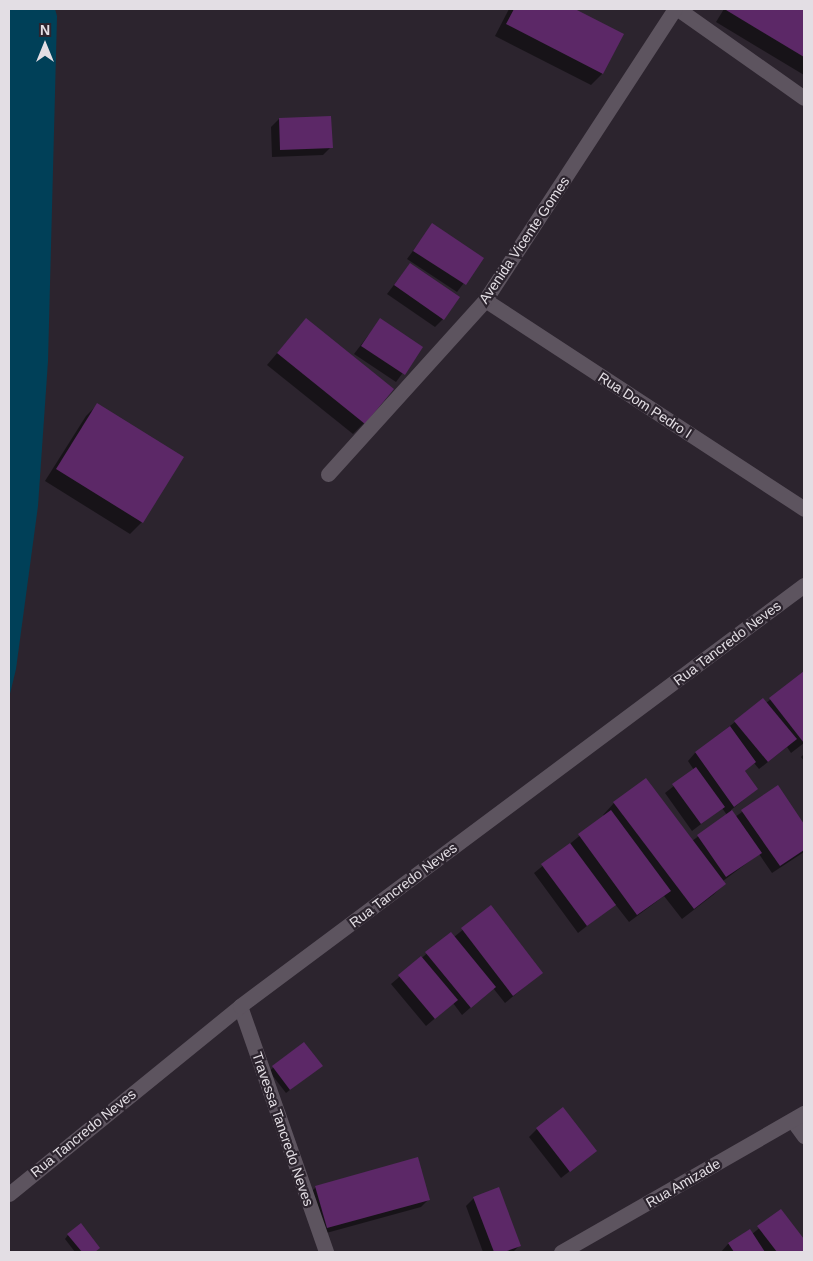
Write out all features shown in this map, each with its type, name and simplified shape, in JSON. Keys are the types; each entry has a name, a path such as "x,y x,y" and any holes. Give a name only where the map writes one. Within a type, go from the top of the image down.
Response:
{"street":[{"path":"676,9 804,98"},
{"name":"Avenida Vicente Gomes","path":"328,474 486,300 676,9"},
{"name":"Rua Dom Pedro I","path":"486,300 804,509"},
{"name":"Rua Tancredo Neves","path":"9,1194 240,1006 804,585"},
{"name":"Travessa Tancredo Neves","path":"240,1006 326,1252"},
{"path":"799,1117 804,1136"},
{"name":"Rua Amizade","path":"561,1252 799,1117"}],"water":[{"path":"9,9 55,9 57,16 48,361 38,506 16,669 9,698"}],"building":[{"path":"514,9 575,9 624,34 603,74 506,24"},
{"path":"804,9 804,57 726,10"},
{"path":"331,116 333,148 280,150 279,118"},
{"path":"432,223 484,258 466,285 413,251"},
{"path":"410,263 460,297 444,320 394,285"},
{"path":"306,318 394,389 365,424 277,353"},
{"path":"380,318 423,347 405,375 361,346"},
{"path":"97,403 184,457 143,523 56,469"},
{"path":"804,671 804,743 769,698"},
{"path":"763,698 797,739 768,762 734,721"},
{"path":"730,726 756,762 745,771 758,789 734,807 695,752"},
{"path":"696,767 725,807 701,824 672,784"},
{"path":"646,778 726,884 694,909 613,802"},
{"path":"778,785 804,824 804,850 780,866 741,810"},
{"path":"611,810 671,891 637,915 578,834"},
{"path":"732,810 762,853 726,877 697,835"},
{"path":"570,843 616,905 587,926 541,864"},
{"path":"491,905 543,973 513,996 461,928"},
{"path":"451,932 496,987 471,1008 425,952"},
{"path":"421,956 458,1000 435,1019 398,975"},
{"path":"304,1042 323,1066 290,1090 272,1066"},
{"path":"563,1107 597,1151 570,1172 536,1128"},
{"path":"418,1157 430,1200 327,1228 315,1186"},
{"path":"499,1187 521,1246 504,1252 494,1252 473,1197"},
{"path":"781,1209 804,1239 804,1252 777,1252 757,1226"},
{"path":"81,1223 100,1248 95,1252 82,1252 67,1234"},
{"path":"750,1229 765,1252 734,1252 728,1243"}]}
